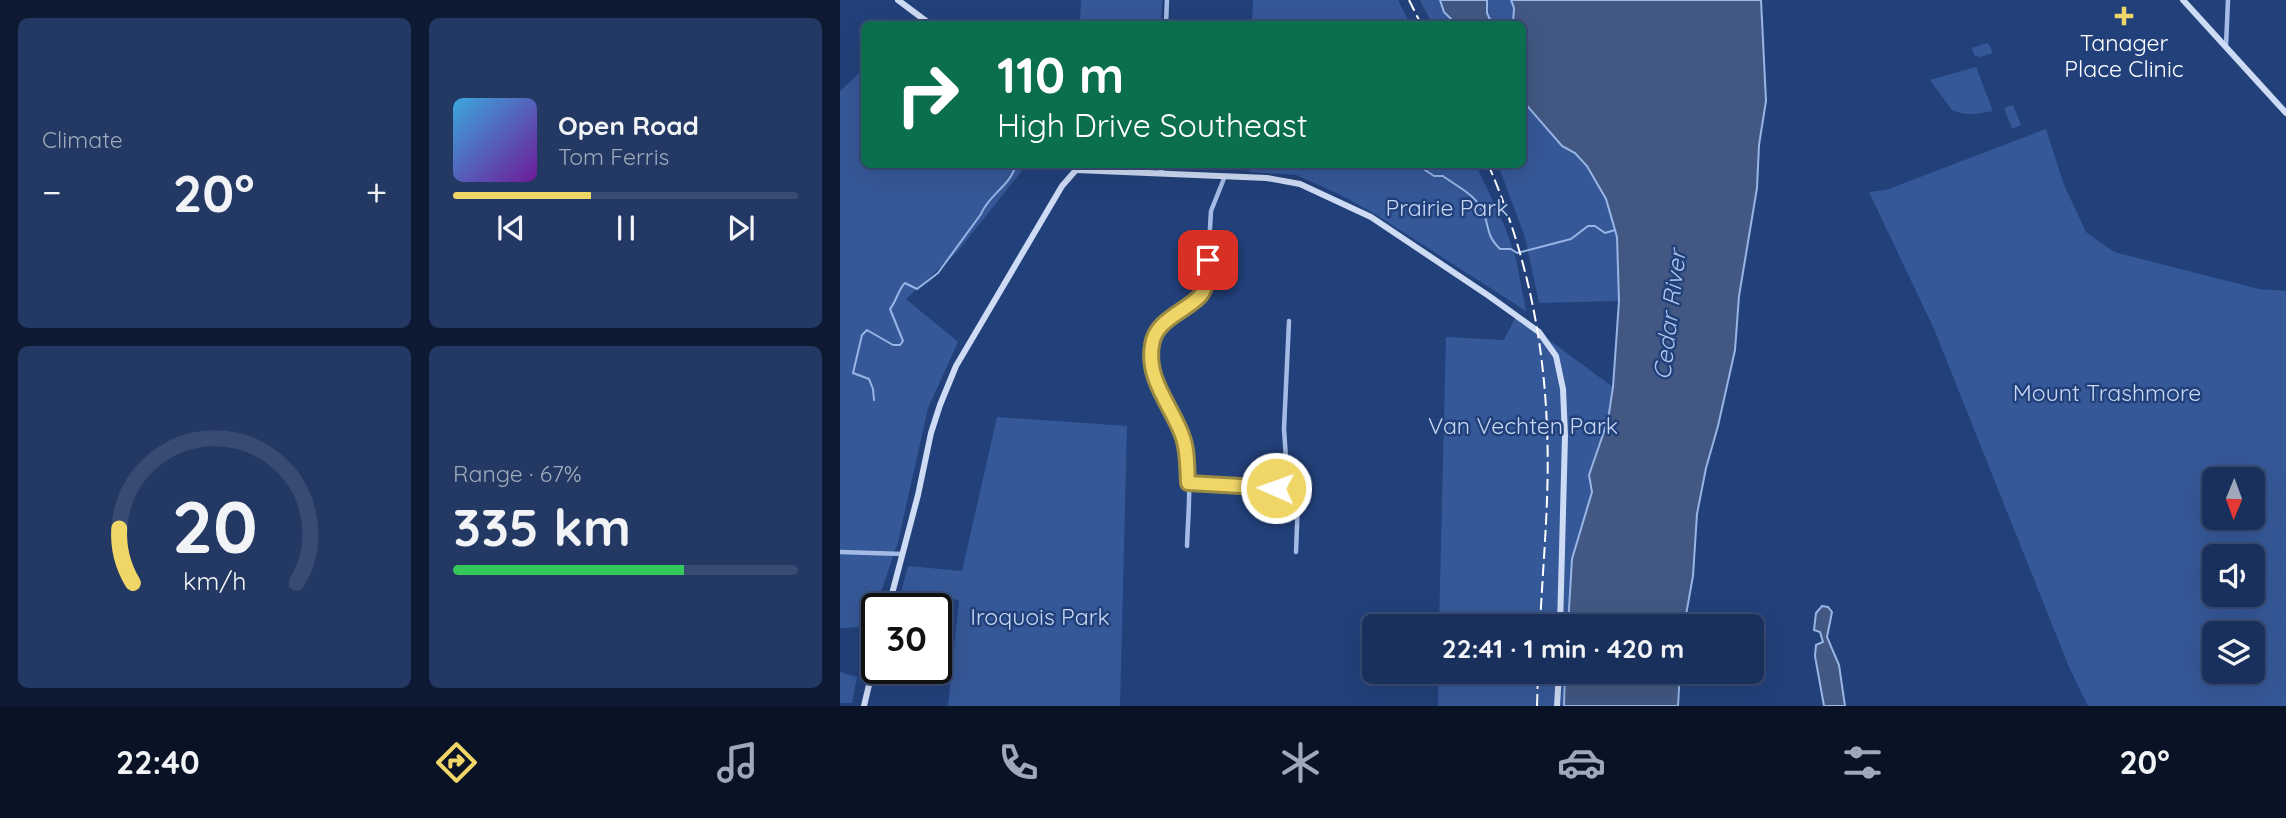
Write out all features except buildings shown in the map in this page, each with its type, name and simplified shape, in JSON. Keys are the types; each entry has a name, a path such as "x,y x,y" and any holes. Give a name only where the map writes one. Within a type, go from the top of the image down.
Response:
{"street":[{"path":"898,0 926,21"},
{"path":"1166,21 1167,0"},
{"path":"2183,0 2286,113"},
{"path":"2226,47 2228,0"},
{"path":"893,593 931,433 957,366 1072,168"},
{"path":"1088,168 1287,181 1330,197 1371,217 1539,332 1556,356 1563,390 1565,436 1560,614"},
{"path":"1161,173 1162,168"},
{"path":"1187,546 1187,449 1177,422 1154,377 1151,348 1152,340 1163,325 1200,296 1204,288 1207,279 1211,211 1225,176"},
{"path":"1289,321 1284,429 1289,482 1298,500 1296,552"},
{"path":"1188,483 1276,488 1289,482"},
{"path":"840,551 904,554"},
{"path":"864,706 869,684"},
{"path":"1557,706 1558,684"}],"green space":[{"path":"1081,0 1162,0 1161,21 1080,21"},
{"path":"1253,0 1398,0 1408,21 1252,21"},
{"path":"1420,0 1511,0 1514,8 1513,21 1430,21"},
{"path":"1988,43 1993,53 1980,57 1974,55 1972,48"},
{"path":"1976,67 1993,111 1966,114 1952,110 1930,80"},
{"path":"861,72 861,168 1020,168 1021,172 957,252 906,299 958,342 928,408 898,542 881,593 861,593 861,627 840,628 840,91"},
{"name":"Prairie Park","path":"1526,105 1561,146 1575,153 1587,166 1606,199 1617,237 1619,301 1539,303 1525,237 1499,168 1526,168"},
{"path":"2013,105 2021,125 2012,129 2004,108"},
{"name":"Mount Trashmore","path":"2046,129 2064,185 2086,232 2114,252 2259,289 2286,291 2286,706 2088,706 2069,667 1934,329 1869,192 1886,190"},
{"name":"Prairie Park","path":"1249,168 1477,168 1505,227 1516,259 1526,311 1375,214 1339,194 1296,175 1249,172"},
{"name":"Van Vechten Park","path":"1516,316 1613,387 1608,420 1589,475 1592,492 1572,559 1569,614 1439,614 1446,337 1504,340"},
{"name":"Iroquois Park","path":"997,417 1127,426 1120,706 948,706 959,600 952,599 952,593 901,593 908,566 962,571"},
{"path":"840,672 857,677 852,703 840,703"},
{"path":"1438,684 1565,684 1564,706 1438,706"}],"water":[{"path":"1440,0 1487,0 1487,13 1491,21 1453,21 1444,12"},
{"name":"Cedar River","path":"1511,0 1761,0 1766,101 1759,145 1757,188 1739,296 1735,350 1697,514 1693,576 1686,614 1569,614 1572,559 1592,492 1589,475 1608,420 1613,387 1619,301 1617,237 1606,199 1587,166 1575,153 1562,146 1526,104 1526,21 1513,21 1514,8"},
{"path":"1822,606 1828,607 1832,612 1827,637 1839,665 1845,706 1824,706 1815,656 1816,645 1823,642 1820,632 1814,630 1816,613"},
{"path":"1565,684 1679,684 1678,706 1564,706"}],"waterway":[{"path":"874,400 869,379 853,373 862,335 867,330 893,345 900,345 903,341 890,309 901,288 905,283 917,289 938,273 989,201 1010,178 1014,168"},
{"path":"1422,168 1434,176 1443,176 1472,196 1481,207 1490,236 1500,249 1511,249 1517,253 1571,239 1588,226 1595,226 1605,233 1615,230"}],"railway":[{"path":"1409,0 1420,21"},
{"path":"1490,168 1522,261 1542,361 1548,478 1541,614"},
{"path":"1537,706 1538,684"}],"place":[{"name":"Tanager Place Clinic","path":"2124,16"}],"route":[{"path":"1208,260 1207,279 1200,296 1163,325 1152,340 1154,377 1177,422 1187,449 1188,483 1276,488"}]}
